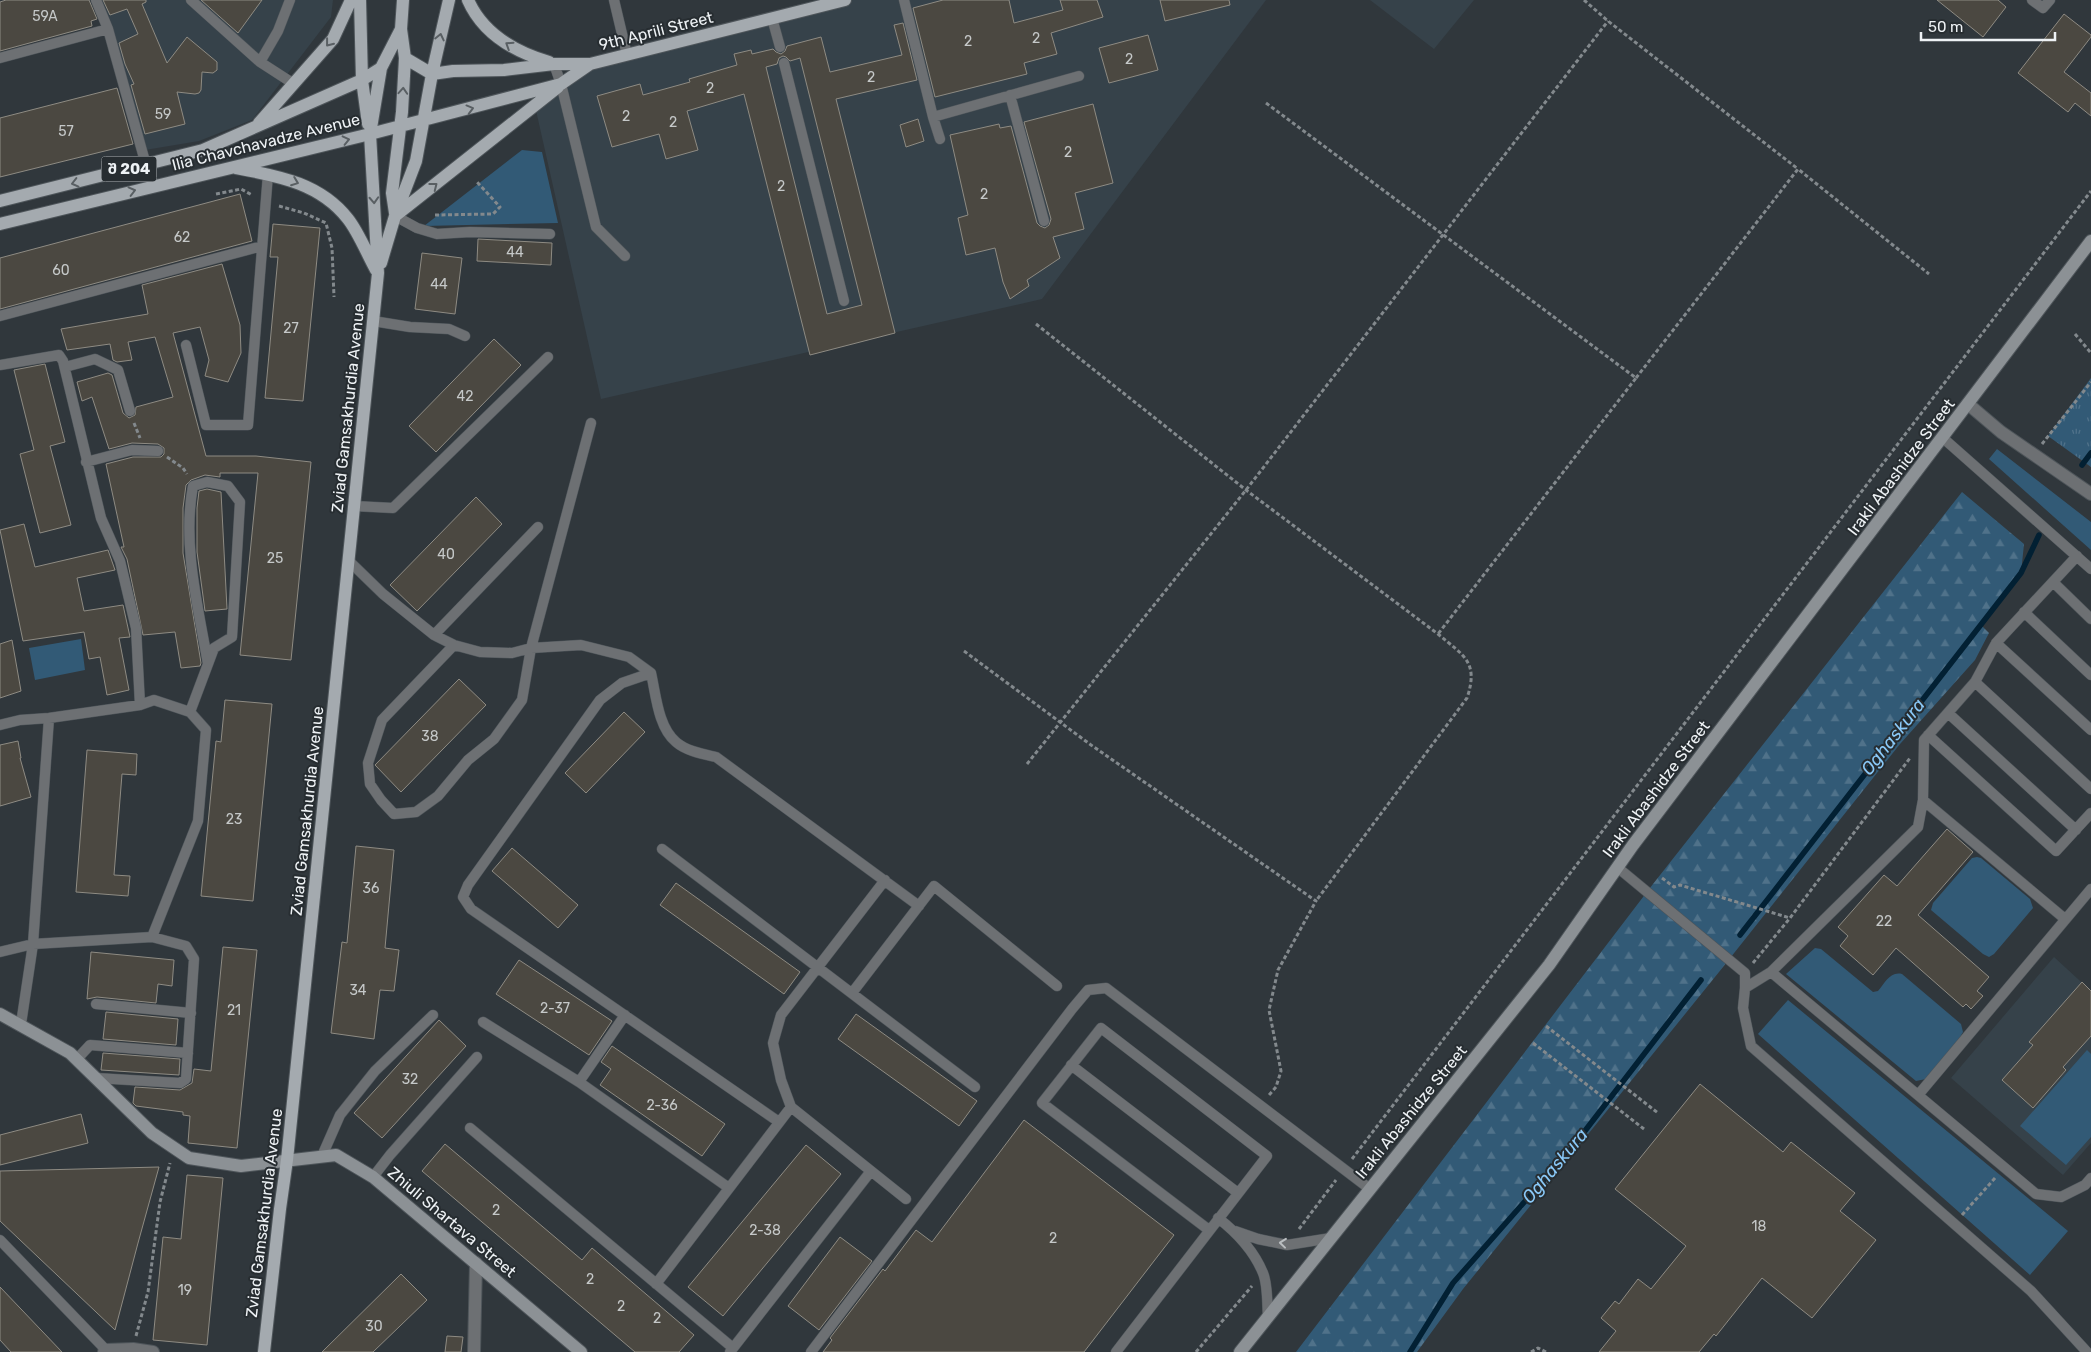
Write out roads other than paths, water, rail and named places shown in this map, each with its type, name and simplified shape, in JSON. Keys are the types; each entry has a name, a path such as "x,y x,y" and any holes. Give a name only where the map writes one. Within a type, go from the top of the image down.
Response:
{"main road":[{"path":"255,128 333,39 351,0"},
{"path":"360,0 362,80 370,134"},
{"name":"Zviad Gamsakhurdia Avenue","path":"378,273 395,216 392,193 406,58 400,29 403,0"},
{"path":"395,216 416,161 432,74 449,0"},
{"path":"468,0 482,22 500,39 528,56 554,64"},
{"name":"9th Aprili Street","path":"590,64 772,18 805,5 845,0"},
{"name":"Zviad Gamsakhurdia Avenue","path":"264,1352 287,1160 378,273 370,134 381,68 400,29"},
{"path":"406,58 432,74 453,71 504,70 554,64 590,64"},
{"path":"395,216 536,106 561,84 590,64"},
{"name":"Ilia Chavchavadze Avenue","path":"0,201 203,150 362,80 381,68"},
{"name":"Ilia Chavchavadze Avenue","path":"0,224 370,134 561,84"},
{"path":"231,167 298,182 335,205 349,220 378,273"},
{"name":"Irakli Abashidze Street","path":"1240,1352 1549,965 1617,867 2091,241"},
{"name":"Zhiuli Shartava Street","path":"0,1014 70,1053 152,1133 189,1158 241,1166 336,1155 373,1177 581,1352"}],"street":[{"path":"1968,404 2000,432 2090,494"},
{"path":"474,1352 476,1263"},
{"path":"105,1351 153,1352"}],"lane":[{"path":"96,0 108,29 146,165"},
{"path":"191,0 260,62 294,84"},
{"path":"260,62 278,31 290,0"},
{"path":"614,0 627,55"},
{"path":"904,0 932,116 940,139"},
{"path":"2032,0 2043,8 2050,0"},
{"path":"772,18 780,48"},
{"path":"0,58 108,29"},
{"path":"784,62 844,301"},
{"path":"554,64 561,84 596,227 625,256"},
{"path":"932,116 1079,76"},
{"path":"1010,95 1044,221"},
{"path":"186,345 206,425 248,425 268,174"},
{"path":"395,216 417,228 437,234 470,232 550,234"},
{"path":"0,316 262,246"},
{"path":"373,321 410,327 449,329 465,336"},
{"path":"0,366 59,355 65,367 86,462 101,518 120,561 136,628 140,705"},
{"path":"354,506 393,508 548,357"},
{"path":"65,367 95,360 118,370 130,411"},
{"path":"454,645 382,720 368,764 370,784 394,814 416,812 438,796 468,760 494,739 522,700 531,648 591,423"},
{"path":"1943,438 2091,568"},
{"path":"86,462 132,450 158,451"},
{"path":"190,712 208,664 214,648 232,637 240,502 228,486 207,482 193,486 188,508 194,582 208,664"},
{"path":"434,635 538,527"},
{"path":"1745,988 1771,972 1918,827 1923,800 1926,738 1975,682 1996,643 2077,556"},
{"path":"348,562 383,594 434,635 454,645 480,652 512,653 531,648 581,645 629,657 651,673 659,708 668,733 677,742 694,751 716,757 919,906"},
{"path":"2052,582 2091,619"},
{"path":"2024,612 2091,675"},
{"path":"1996,643 2091,730"},
{"path":"651,673 622,683 600,700 468,884 463,898 471,909 779,1122"},
{"path":"1975,682 2091,789"},
{"path":"0,725 20,720 49,718 140,705 154,700 190,712 206,730 198,822 152,937"},
{"path":"1948,714 2076,830"},
{"path":"21,1024 33,944 49,718"},
{"path":"1926,738 2056,851 2091,813"},
{"path":"1923,800 2065,919"},
{"path":"662,848 975,1087"},
{"path":"1617,867 1745,973 1743,1008 1751,1046 2031,1291 2084,1351"},
{"path":"884,880 781,1015 773,1043 781,1080 791,1107 906,1199"},
{"path":"852,993 934,886 1056,986"},
{"path":"1919,1094 2091,889"},
{"path":"0,952 33,944 152,937 186,946 194,959 186,1079 180,1083 96,1078"},
{"path":"1771,972 1919,1094 2036,1194 2062,1196 2085,1185 2091,1178"},
{"path":"811,1352 1066,1016 1088,990 1106,988 1370,1189"},
{"path":"96,1004 191,1013"},
{"path":"322,1156 340,1115 375,1071 433,1015"},
{"path":"579,1082 625,1015"},
{"path":"483,1022 579,1082 729,1188"},
{"path":"1116,1352 1267,1156 1101,1028 1042,1103 1209,1230"},
{"path":"77,1059 90,1044 188,1053"},
{"path":"373,1177 390,1155 477,1057"},
{"path":"1071,1065 1238,1194"},
{"path":"656,1284 791,1107"},
{"path":"470,1128 656,1284 731,1350 871,1171"},
{"path":"1218,1218 1234,1230 1253,1255 1264,1274 1268,1317"},
{"path":"1234,1230 1258,1239 1286,1245 1331,1238"},
{"path":"0,1240 105,1351"}],"waterway":[{"name":"Oghaskura","path":"2082,465 2091,453"},
{"name":"Oghaskura","path":"1740,935 2021,573 2039,535"},
{"name":"Oghaskura","path":"1410,1352 1453,1283 1571,1149 1701,980"}]}
